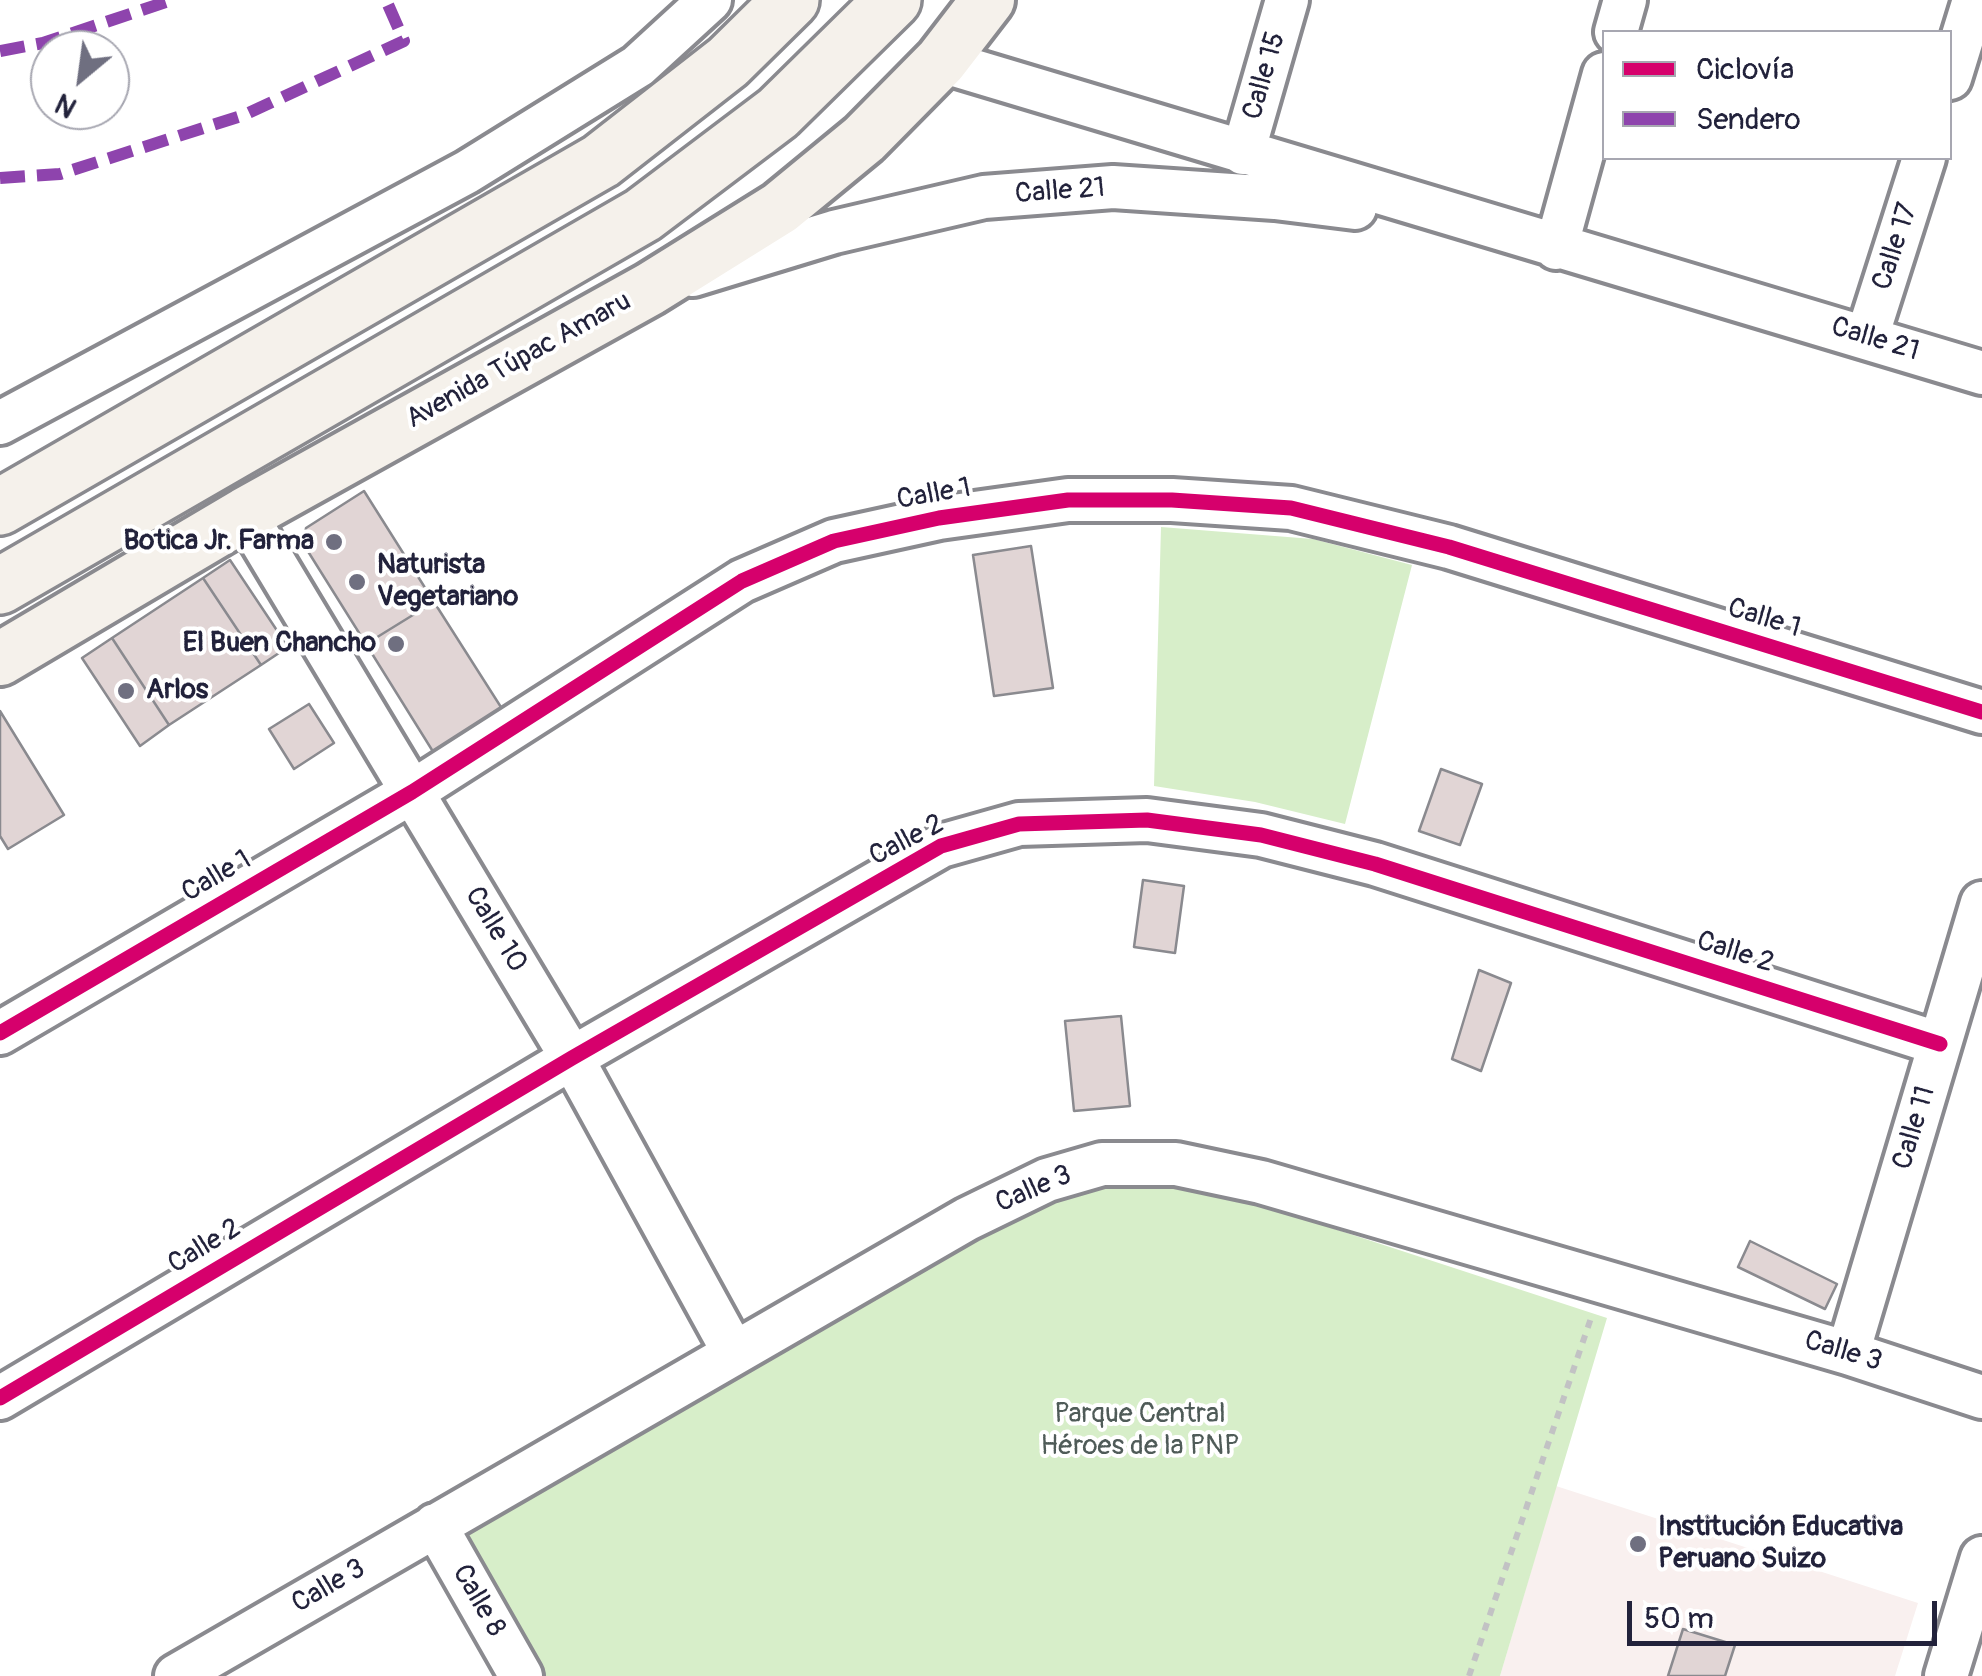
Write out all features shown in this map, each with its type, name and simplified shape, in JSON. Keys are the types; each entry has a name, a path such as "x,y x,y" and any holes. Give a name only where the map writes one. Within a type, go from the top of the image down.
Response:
{"highway":[{"path":"0,507 601,161 728,62 792,0"},
{"path":"0,586 643,216 778,113 893,0"}],"main road":[{"name":"Avenida Túpac Amaru","path":"0,659 244,514 650,289 780,208 864,139 941,61 988,0"}],"street":[{"path":"0,423 467,172 638,66 710,0"},
{"name":"Calle 15","path":"1243,153 1287,0"},
{"path":"1617,30 1625,0"},
{"path":"1952,73 1975,14"},
{"name":"Calle 21","path":"941,61 1982,373"},
{"path":"1556,248 1602,81"},
{"name":"Calle 17","path":"1868,336 1923,160"},
{"name":"Calle 21","path":"650,289 834,232 984,196 1131,188 1274,198 1480,225"},
{"name":"Calle 1","path":"0,1033 412,792 742,580 834,541 939,518 1068,500 1172,500 1290,508 1449,548 1982,712"},
{"name":"Calle 10","path":"244,514 572,1058 734,1353"},
{"name":"Calle 2","path":"0,1398 572,1058 941,846 1019,824 1146,820 1261,834 1375,864 1940,1044"},
{"name":"Calle 11","path":"1848,1353 1982,903"},
{"name":"Calle 3","path":"176,1676 967,1220 1048,1180 1102,1164 1176,1164 1262,1182 1848,1353 1982,1396"},
{"name":"Calle 8","path":"435,1525 521,1676"},
{"path":"1946,1676 1982,1558"}],"path":[{"path":"1469,1676 1604,1282"}],"shaded area":[{"name":"Institución Educativa Peruano Suizo","path":"1556,1486 1918,1603 1895,1676 1500,1676"}],"green space":[{"path":"1161,527 1313,539 1412,565 1345,824 1255,802 1154,786"},
{"name":"Parque Central Héroes de la PNP","path":"1163,1183 1243,1199 1607,1318 1500,1676 544,1676 461,1532 970,1242 1047,1203 1098,1186"}],"building":[{"path":"364,491 434,602 366,644 304,545 306,528"},
{"path":"1031,546 1053,688 994,696 973,555"},
{"path":"230,560 288,647 261,665 203,578"},
{"path":"203,578 261,665 169,725 112,638"},
{"path":"434,602 506,715 437,758 366,644"},
{"name":"Arlos","path":"112,638 169,725 140,746 82,658"},
{"path":"309,704 334,743 294,769 269,729"},
{"path":"0,711 64,815 8,849 0,836"},
{"path":"1441,769 1482,784 1460,845 1419,831"},
{"path":"1143,880 1184,886 1175,953 1134,947"},
{"path":"1479,970 1511,983 1481,1071 1452,1059"},
{"path":"1121,1016 1130,1106 1074,1111 1065,1021"},
{"path":"1750,1241 1837,1284 1825,1309 1738,1267"},
{"path":"1683,1629 1735,1645 1725,1676 1668,1676"}],"marked path":[{"path":"0,51 43,43 172,0"},
{"path":"0,178 60,174 244,115 404,41 386,0"}],"cycle path":[{"path":"0,1033 412,792 742,581 834,541 939,518 1068,500 1172,500 1291,508 1449,547 1982,712"},
{"path":"0,1398 572,1058 941,846 1019,824 1147,820 1261,835 1375,864 1940,1044"}],"place":[{"name":"Botica Jr. Farma","path":"334,542"},
{"name":"Naturista Vegetariano","path":"357,582"},
{"name":"El Buen Chancho","path":"396,644"},
{"name":"Arlos","path":"126,691"},
{"name":"Institución Educativa Peruano Suizo","path":"1638,1544"}]}
